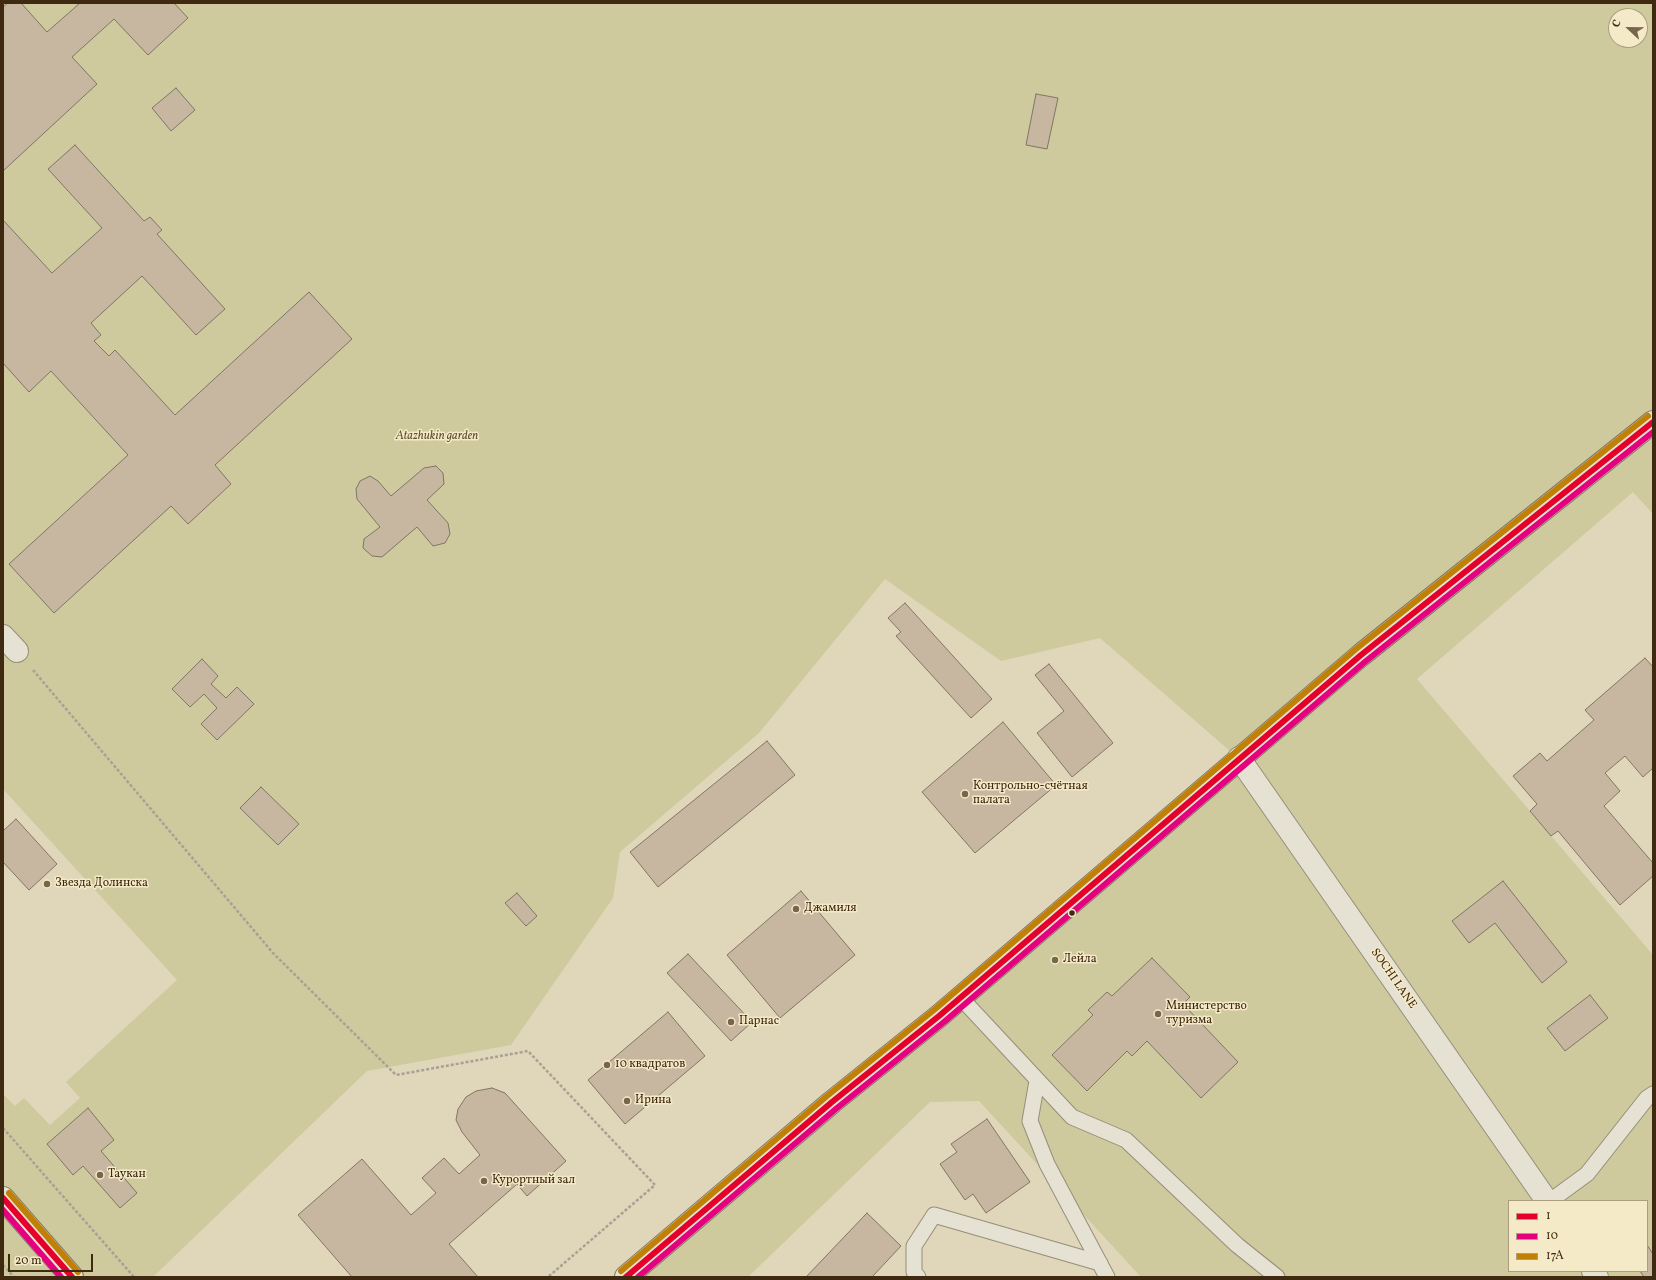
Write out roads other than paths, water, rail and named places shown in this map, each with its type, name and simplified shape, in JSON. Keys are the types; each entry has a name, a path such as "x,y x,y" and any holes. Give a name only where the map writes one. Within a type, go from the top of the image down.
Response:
{"street":[{"path":"626,1277 832,1102 961,998 1239,758 1361,655 1653,422"},
{"name":"SOCHI LANE","path":"1239,758 1548,1200"},
{"path":"3,1198 72,1277"}],"lane":[{"path":"961,998 1072,1117 1126,1140 1237,1245 1277,1277"},
{"path":"1038,1081 1030,1122 1047,1164 1108,1277"},
{"path":"1550,1200 1587,1174 1648,1098 1653,1094"},
{"path":"918,1277 914,1272 914,1246 934,1216 1100,1262"}],"place":[{"name":"Контрольно-счётная палата","path":"965,794"},
{"name":"Звезда Долинска","path":"47,884"},
{"name":"Джамиля","path":"796,909"},
{"name":"Лейла","path":"1055,960"},
{"name":"Министерство туризма","path":"1158,1014"},
{"name":"Парнас","path":"731,1022"},
{"name":"10 квадратов","path":"607,1065"},
{"name":"Ирина","path":"627,1101"},
{"name":"Таукан","path":"100,1175"},
{"name":"Курортный зал","path":"484,1181"}],"park label":[{"name":"Atazhukin garden","path":"437,437"}]}
